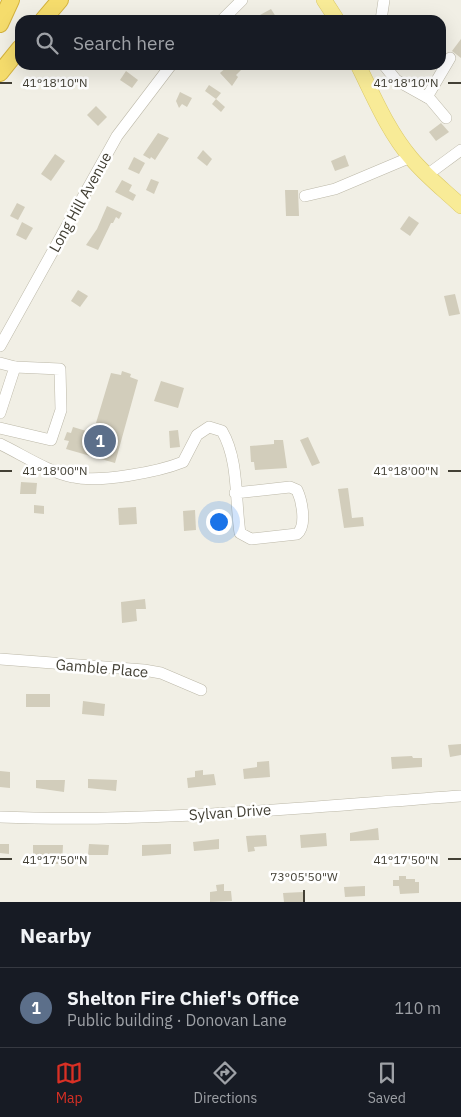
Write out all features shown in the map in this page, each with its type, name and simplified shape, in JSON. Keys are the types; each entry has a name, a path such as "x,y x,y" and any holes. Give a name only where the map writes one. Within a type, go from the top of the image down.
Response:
{"highway":[{"path":"0,24 11,0"},
{"path":"48,15 60,0"},
{"path":"0,72 15,54"}],"main road":[{"path":"324,0 334,15"},
{"path":"360,70 380,111 411,157 427,175 461,206"}],"street":[{"path":"227,15 242,0"},
{"path":"382,15 384,0"},
{"path":"446,65 450,58"},
{"name":"Long Hill Avenue","path":"0,346 117,136 167,70"},
{"path":"388,70 396,80 427,97 446,118"},
{"path":"427,97 443,70"},
{"path":"427,175 461,150"},
{"path":"305,196 334,189 411,157"},
{"path":"0,362 15,367 60,369 60,410 52,440 0,428"},
{"path":"0,413 15,367"},
{"path":"0,444 73,477 93,478 166,469 183,462 197,435 209,427 222,431 230,445 235,493 238,520 240,533 244,537 251,538 297,534 303,525 300,496 297,490 290,487 235,493"},
{"name":"Gamble Place","path":"0,659 144,670 161,673 201,690"},
{"name":"Sylvan Drive","path":"0,817 55,819 145,818 460,796"}],"building":[{"path":"271,9 275,15 260,15"},
{"path":"461,39 461,58 452,51"},
{"path":"223,70 241,70 236,75 238,77 232,86 220,73"},
{"path":"126,71 138,80 132,88 120,80"},
{"path":"209,85 221,93 216,99 205,91"},
{"path":"180,92 192,98 187,107 182,104 179,108 176,101"},
{"path":"216,99 225,107 221,112 212,104"},
{"path":"96,106 107,117 98,126 87,115"},
{"path":"441,123 449,132 436,141 429,132"},
{"path":"158,133 169,138 155,160 151,157 150,159 143,155"},
{"path":"203,150 212,159 207,166 197,158"},
{"path":"55,154 65,161 51,181 41,174"},
{"path":"345,155 349,166 335,171 331,161"},
{"path":"134,157 145,163 139,174 128,169"},
{"path":"151,179 159,182 154,194 146,190"},
{"path":"122,180 132,185 129,191 136,195 133,201 115,192"},
{"path":"285,190 298,190 299,216 286,216"},
{"path":"17,203 25,207 18,220 10,216"},
{"path":"107,206 122,213 119,219 116,217 113,223 111,223 98,250 86,245 97,229"},
{"path":"409,216 419,223 410,236 400,229"},
{"path":"22,222 33,228 26,240 16,235"},
{"path":"78,290 88,296 80,307 71,301"},
{"path":"455,294 460,314 449,316 444,296"},
{"path":"122,371 131,374 130,377 138,380 115,463 66,449 69,441 64,440 67,432 71,433 73,427 93,433 111,373 121,375"},
{"path":"161,381 184,388 178,408 154,401"},
{"path":"178,430 180,447 170,448 169,431"},
{"path":"308,437 320,463 312,466 300,440"},
{"path":"274,440 283,440 287,468 255,470 254,462 251,462 250,446 274,444"},
{"path":"21,482 37,483 36,494 20,494"},
{"path":"348,488 352,518 363,517 364,526 344,528 338,489"},
{"path":"34,505 44,506 44,514 34,513"},
{"path":"136,507 137,524 119,525 118,508"},
{"path":"195,510 196,530 184,531 183,511"},
{"path":"145,599 146,609 136,609 137,621 122,623 121,602"},
{"path":"26,694 50,694 50,707 26,707"},
{"path":"83,701 105,704 104,716 82,714"},
{"path":"461,744 461,755 450,757 448,745"},
{"path":"412,756 413,758 422,758 422,767 392,769 391,757"},
{"path":"269,761 270,777 244,779 243,769 257,767 257,762"},
{"path":"203,770 203,775 214,774 216,785 188,788 187,778 195,777 195,771"},
{"path":"0,771 10,772 10,788 0,787"},
{"path":"88,779 117,780 116,791 88,788"},
{"path":"36,780 65,780 64,792 36,788"},
{"path":"378,828 379,840 350,841 350,833"},
{"path":"326,833 327,846 301,848 300,835"},
{"path":"266,835 267,846 254,847 255,851 248,852 246,836"},
{"path":"219,839 219,849 194,851 193,842"},
{"path":"0,844 9,844 9,854 0,853"},
{"path":"89,844 109,845 108,855 88,855"},
{"path":"171,844 171,854 142,856 142,845"},
{"path":"33,845 63,845 62,864 55,864 55,855 33,855"},
{"path":"399,876 406,876 406,879 415,879 415,882 419,882 419,893 400,894 399,886 393,886 393,880 399,880"},
{"path":"224,884 224,891 231,891 232,901 210,902 210,892 217,891 216,885"},
{"path":"365,886 365,896 345,897 344,887"},
{"path":"303,892 303,902 284,902 283,893"}],"place":[{"name":"Shelton Fire Chief's Office","path":"100,441"}]}
